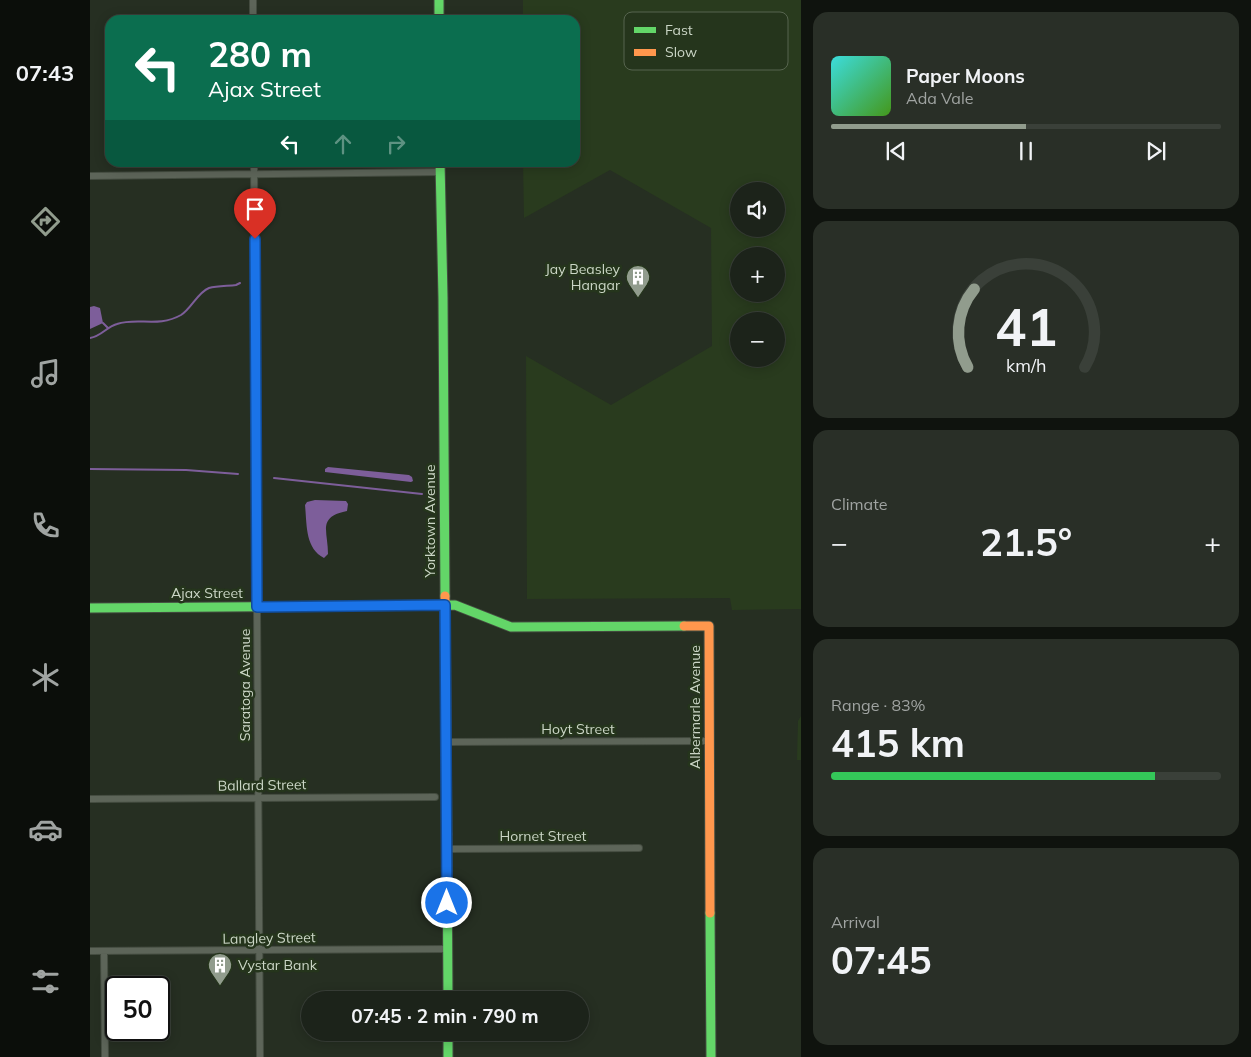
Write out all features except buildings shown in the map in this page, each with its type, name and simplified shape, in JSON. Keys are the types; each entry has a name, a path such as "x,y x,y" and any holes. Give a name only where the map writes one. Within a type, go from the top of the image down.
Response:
{"street":[{"path":"253,0 253,15"},
{"path":"439,0 439,15"},
{"name":"Saratoga Avenue","path":"254,167 260,1057"},
{"path":"90,176 254,174 440,167"},
{"name":"Yorktown Avenue","path":"440,167 443,306 448,991"},
{"name":"Ajax Street","path":"90,608 445,605"},
{"name":"Albermarle Avenue","path":"445,605 455,605 471,609 492,621 511,626 709,626 711,1057"},
{"name":"Hoyt Street","path":"446,742 709,741"},
{"name":"Ballard Street","path":"90,799 435,797"},
{"name":"Hornet Street","path":"447,849 639,848"},
{"name":"Langley Street","path":"90,952 448,949"},
{"path":"104,952 104,1057"},
{"path":"448,1041 448,1057"}],"shaded area":[{"path":"523,0 801,0 801,609 732,610 730,598 527,599 526,356 611,405 712,346 711,228 610,170 524,218 523,167 580,167 580,15 523,15"},
{"path":"90,307 100,308 103,323 90,329"},
{"path":"328,467 409,475 413,481 325,472 325,469"},
{"path":"315,500 346,501 348,504 347,511 331,517 328,521 326,532 328,554 324,558 313,548 308,535 305,505 307,502"},
{"path":"801,716 801,760 797,760 798,721"}],"waterway":[{"path":"90,338 113,325 125,322 156,322 173,319 185,312 205,290 212,287 240,283"},
{"path":"103,323 108,328"},
{"path":"90,469 186,470 238,474"},
{"path":"274,478 422,494"}],"traffic: fast":[{"path":"439,0 439,15"},
{"path":"440,167 445,596"},
{"path":"90,608 455,605 511,627 684,626"},
{"path":"447,834 448,991"},
{"path":"710,913 711,1057"},
{"path":"448,1041 448,1057"}],"traffic: slow":[{"path":"445,596 447,834"},
{"path":"684,626 709,626 710,913"}],"place":[{"name":"Jay Beasley Hangar","path":"638,298"},
{"name":"Vystar Bank","path":"220,986"}],"route":[{"path":"255,239 257,607 445,605 447,903"}]}
